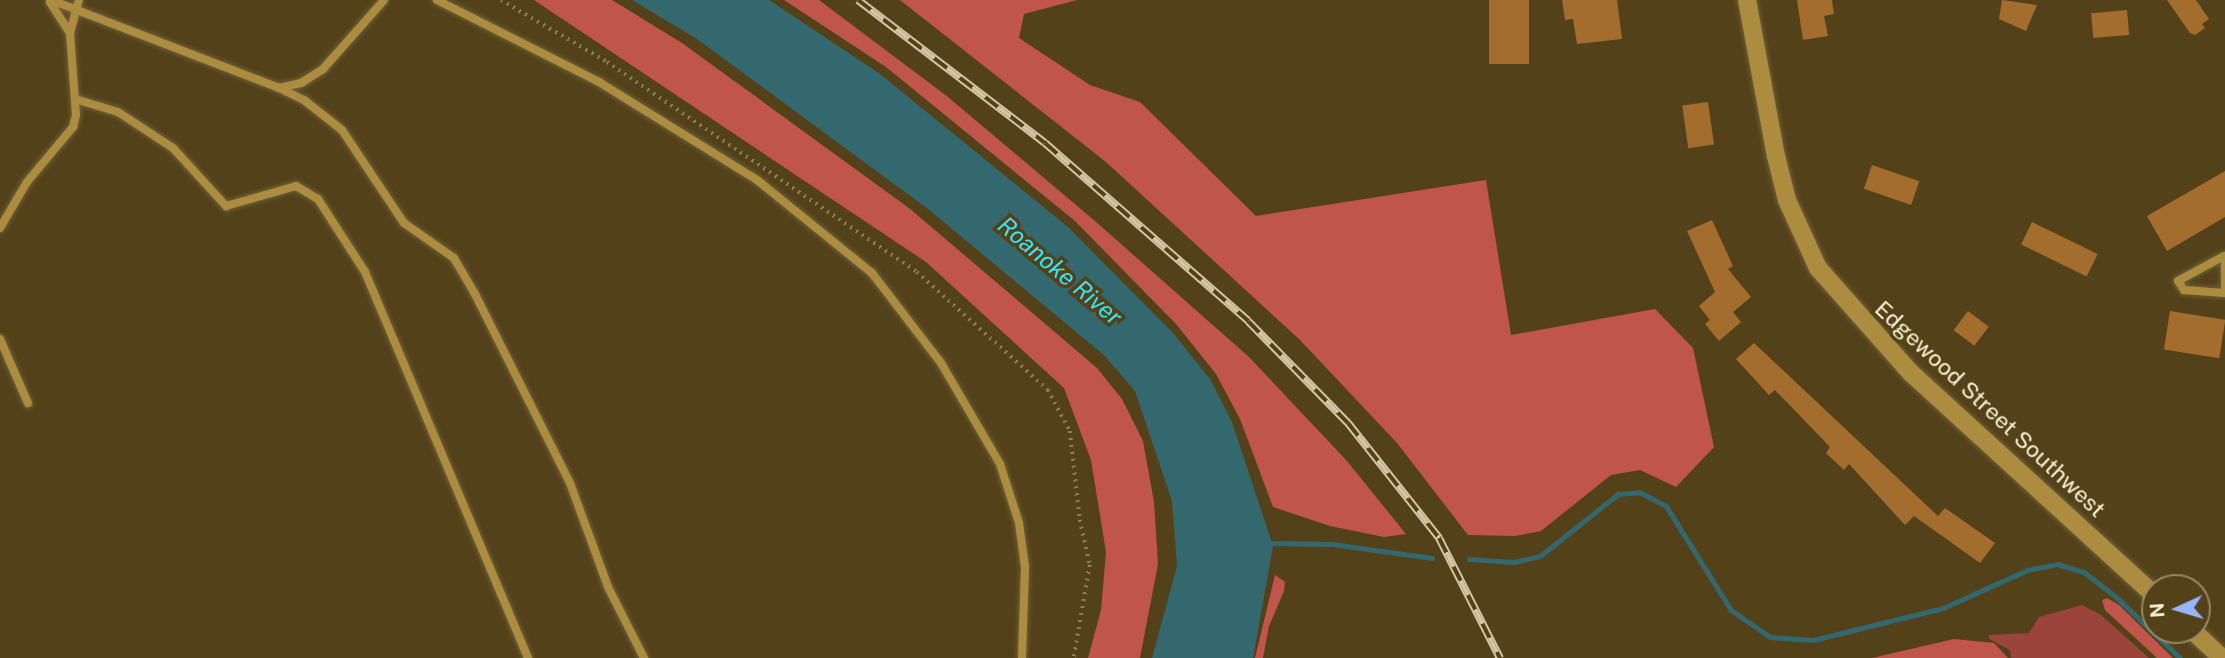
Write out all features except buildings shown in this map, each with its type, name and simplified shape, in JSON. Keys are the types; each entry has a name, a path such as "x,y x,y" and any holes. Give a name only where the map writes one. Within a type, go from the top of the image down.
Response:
{"street":[{"name":"Edgewood Street Southwest","path":"1746,0 1781,178 1818,268 1911,373 2141,583"},
{"path":"2207,644 2222,658"}],"lane":[{"path":"49,0 279,88 304,100 342,130 404,223 454,258 528,393 570,483 608,587 644,658"},
{"path":"49,0 70,33"},
{"path":"0,228 27,182 73,127 75,99 70,33 79,0"},
{"path":"279,88 301,83 323,69 384,0"},
{"path":"437,0 599,82 757,180 872,273 941,363 1000,464 1019,523 1025,567 1021,658"},
{"path":"75,99 118,112 173,148 226,205 296,186 318,199 365,272 528,658"},
{"path":"2225,256 2225,291 2184,290 2178,281 2225,256"},
{"path":"0,339 28,403"}],"shaded area":[{"path":"534,0 612,0 682,43 909,208 1097,368 1122,399 1143,441 1154,502 1158,564 1140,658 1088,658 1101,610 1106,552 1091,460 1064,388 926,262"},
{"path":"784,0 819,0 948,97 1095,221 1249,357 1347,461 1406,534 1384,537 1330,526 1273,507 1240,419 1216,374 1176,324 1075,221 886,67"},
{"path":"900,0 1077,0 1024,14 1019,38 1090,85 1140,102 1256,216 1486,180 1511,335 1655,309 1693,348 1714,447 1676,487 1640,470 1611,475 1541,531 1515,536 1468,535 1397,443 1300,340 1106,162"},
{"path":"1275,575 1285,582 1284,591 1269,626 1263,658 1255,658"},
{"path":"2107,598 2119,605 2141,627 2141,643 2105,610 2102,600"},
{"path":"2082,605 2101,615 2149,658 2011,658 2010,650 1989,639 1989,635 2029,633 2039,617"},
{"path":"1954,639 1994,643 2008,658 1872,658"},
{"path":"2142,644 2159,644 2173,658 2157,658"}],"water":[{"name":"Roanoke River","path":"632,0 769,0 880,74 1068,227 1173,333 1210,379 1232,422 1273,546 1253,658 1152,658 1177,566 1172,501 1135,391 1105,356 928,209 697,39"}],"waterway":[{"path":"1469,559 1514,562 1540,556 1618,494 1639,492 1666,506 1731,610 1770,637 1813,640 1943,608 2027,570 2057,564 2084,572 2116,597 2180,658"},
{"path":"1268,543 1332,544 1432,558"}],"railway":[{"path":"858,0 1045,143 1248,321 1348,423 1439,538 1500,658"}]}
